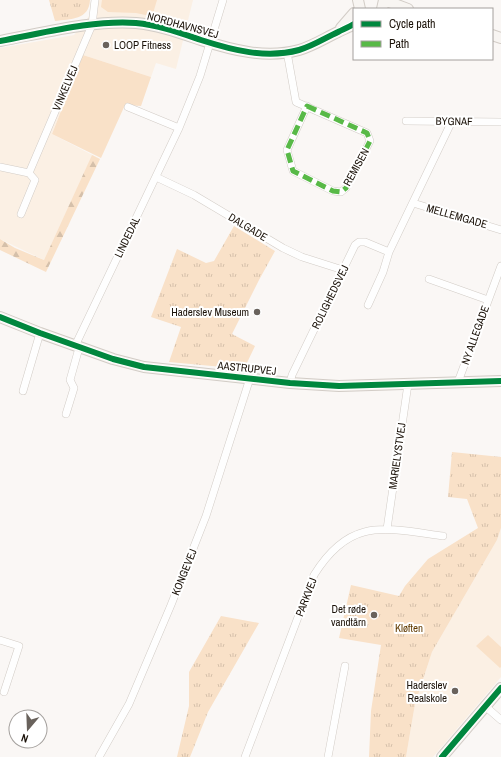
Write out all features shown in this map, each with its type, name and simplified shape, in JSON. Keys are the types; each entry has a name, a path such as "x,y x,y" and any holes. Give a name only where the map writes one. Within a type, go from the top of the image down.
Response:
{"street":[{"name":"VINKELVEJ","path":"21,214 35,180 29,173 92,25 95,0"},
{"name":"LINDEDAL","path":"77,347 179,128 200,76 223,0"},
{"path":"384,0 405,8"},
{"name":"NORDHAVNSVEJ","path":"339,32 353,12"},
{"name":"NORDHAVNSVEJ","path":"0,41 92,25 137,23 163,28 235,50 267,54 287,52 311,46 353,25"},
{"name":"REMISEN","path":"287,52 296,102 306,106 367,133 370,141 346,188 341,192 333,191 293,171 287,150 306,106"},
{"path":"128,107 179,128"},
{"name":"BYGNAF","path":"406,121 501,122"},
{"path":"368,306 383,272 389,252 452,121"},
{"path":"0,167 29,173"},
{"name":"DALGADE","path":"156,177 194,195 283,248 302,257 343,270"},
{"name":"MELLEMGADE","path":"413,203 501,230"},
{"name":"ROLIGHEDSVEJ","path":"290,383 292,375 356,245 359,242 365,242 389,252"},
{"name":"NY ALLEGADE","path":"458,382 501,266"},
{"path":"430,279 488,300"},
{"name":"AASTRUPVEJ","path":"0,317 113,360 144,368 290,383 339,386 501,381"},
{"path":"22,391 40,333"},
{"path":"66,414 74,388 70,380 77,347"},
{"name":"KONGEVEJ","path":"99,757 129,704 171,605 206,516 250,378"},
{"name":"MARIELYSTVEJ","path":"387,529 408,384"},
{"name":"PARKVEJ","path":"245,757 314,575 322,562 335,547 352,537 370,530 387,529 442,536"},
{"path":"0,640 19,646 4,692"},
{"path":"328,757 345,666"},
{"path":"442,757 501,688"},
{"path":"485,706 501,720"}],"shaded area":[{"path":"92,0 193,0 176,69 156,63 151,77 83,55 52,134 100,159 92,156 44,260 0,239 0,48 74,35 90,14"},
{"name":"Haderslev Realskole","path":"501,528 501,677 433,757 406,757 415,704 432,652 497,540"}],"green space":[{"path":"49,0 90,0 89,7 83,15 73,19 55,21"},
{"path":"102,0 157,0 154,10 155,17 136,13 108,12 101,7"},
{"path":"83,55 151,77 141,106 125,105 101,158 52,134"},
{"path":"92,155 100,159 46,272 0,250 0,239 15,248 44,260"},
{"path":"234,226 275,251 232,334 255,346 244,369 169,362 181,327 151,317 177,249 206,263 214,261"},
{"name":"Kløften","path":"452,452 501,457 501,528 497,540 432,652 415,704 406,757 369,757 371,711 381,645 339,638 351,585 399,596 405,586 428,559 478,528 467,499 448,497"},
{"path":"221,616 259,623 208,712 190,757 177,757 189,706 189,672"},
{"path":"488,635 501,647 500,668 476,646"}],"marked path":[{"path":"307,106 367,133 370,141 346,188 341,192 333,191 293,171 287,150 307,106"}],"cycle path":[{"path":"0,41 85,25 102,23 136,23 161,27 213,44 237,50 274,54 299,50 353,24"},
{"path":"0,317 113,359 144,367 290,383 339,386 501,381"},
{"path":"442,757 501,688"}],"place":[{"name":"LOOP Fitness","path":"106,45"},
{"name":"Haderslev Museum","path":"257,312"},
{"name":"Det røde vandtårn","path":"374,615"},
{"name":"Haderslev Realskole","path":"455,691"}]}
